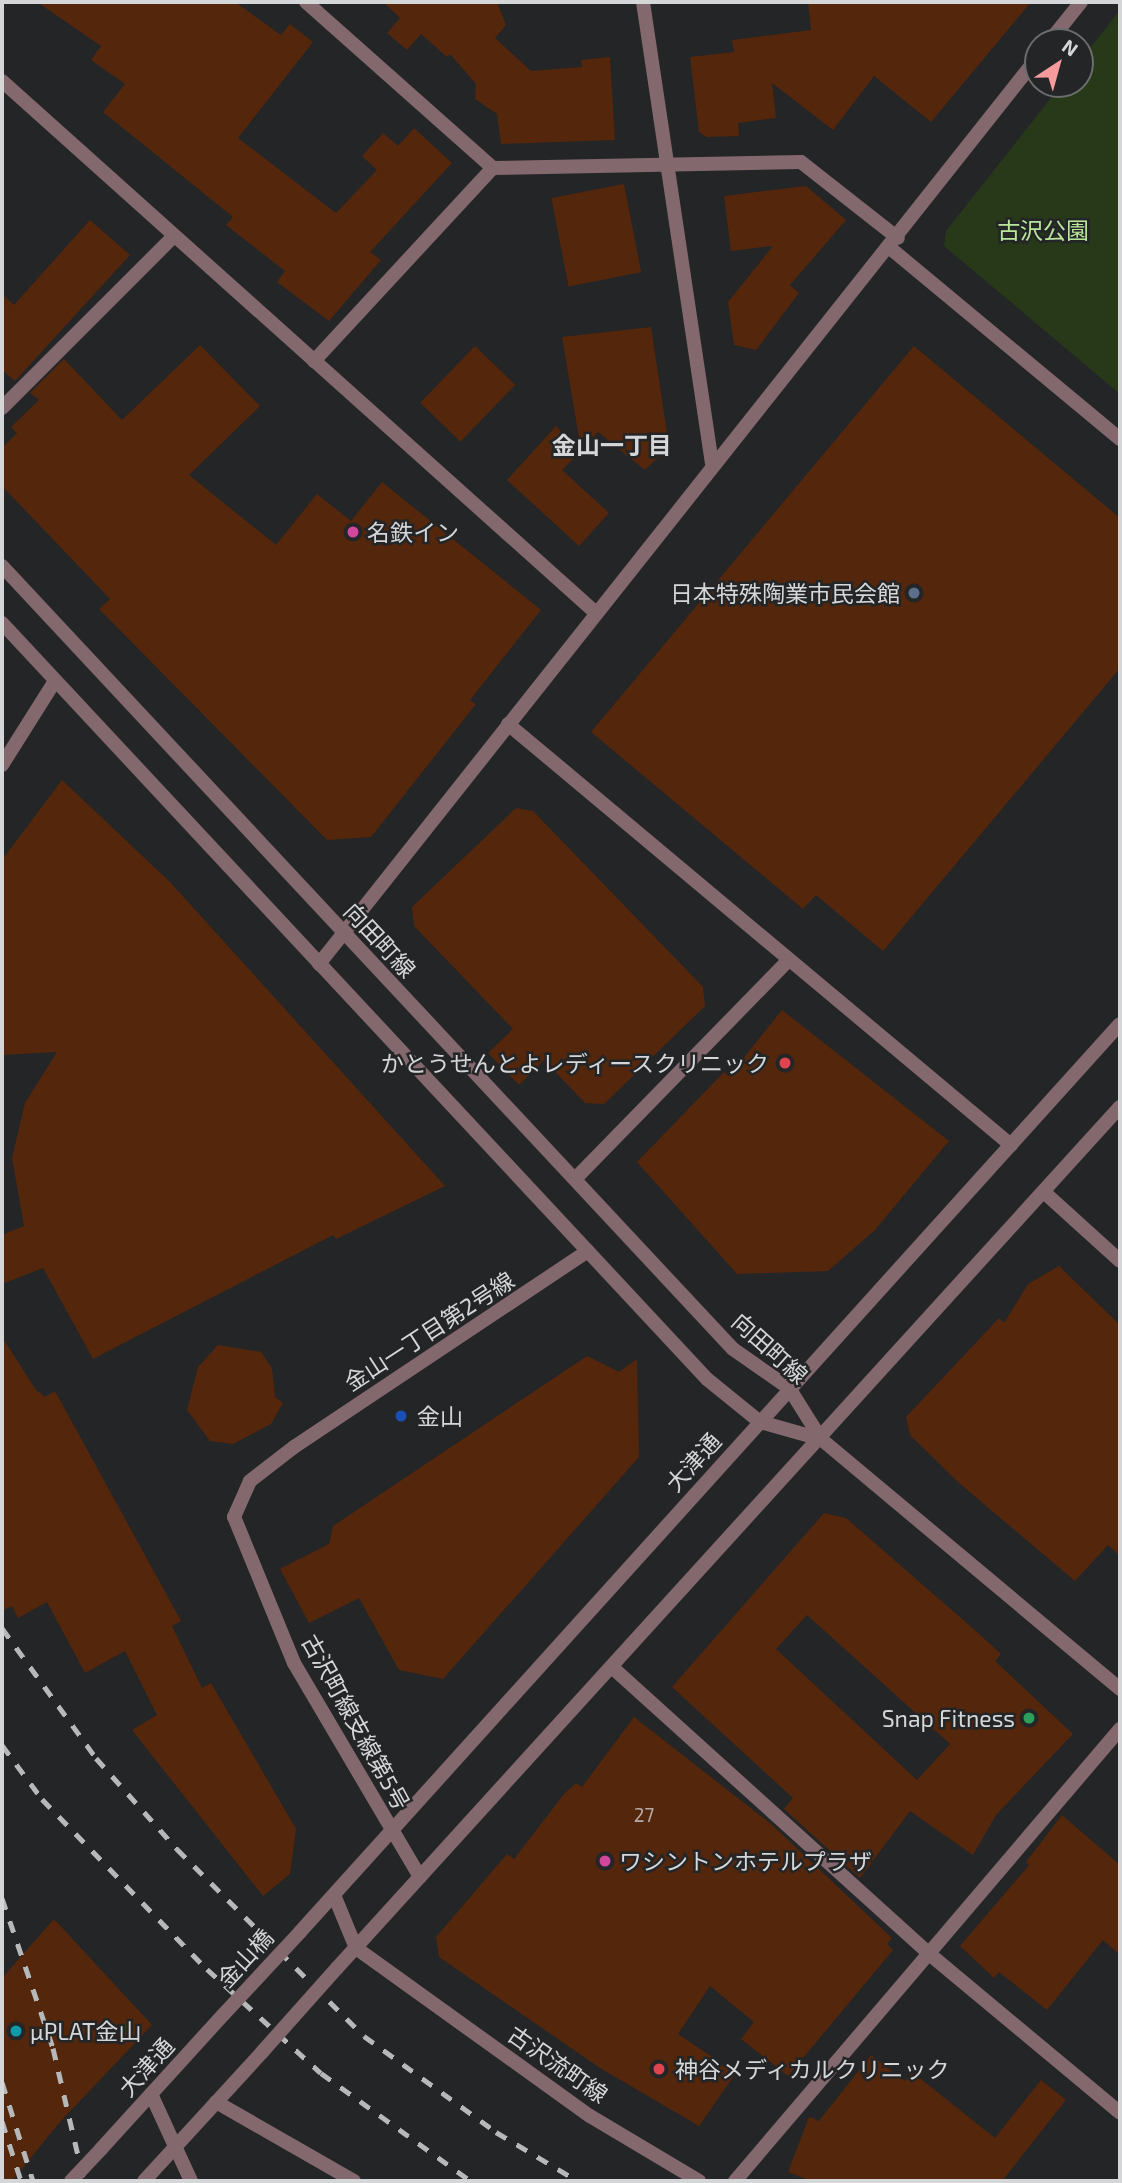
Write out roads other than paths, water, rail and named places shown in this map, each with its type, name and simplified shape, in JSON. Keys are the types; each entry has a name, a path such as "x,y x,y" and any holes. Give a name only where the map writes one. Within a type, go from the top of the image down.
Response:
{"street":[{"path":"306,2 493,168 801,162 1120,439"},
{"path":"643,2 712,464"},
{"path":"1060,28 1081,2"},
{"path":"319,964 712,464 894,243 1024,75"},
{"path":"2,81 596,613"},
{"path":"314,361 493,168"},
{"path":"2,408 174,236"},
{"name":"向田町線","path":"2,566 733,1349 789,1388 821,1439"},
{"path":"2,623 707,1379 760,1422 821,1439 1120,1689"},
{"path":"2,765 55,681"},
{"path":"508,724 787,962 1011,1145"},
{"path":"575,1179 787,962"},
{"name":"大津通","path":"300,1932 1120,1024"},
{"path":"144,2181 1045,1193 1120,1107"},
{"path":"1045,1193 1120,1261"},
{"name":"金山一丁目第2号線","path":"234,1517 250,1481 293,1447 588,1251"},
{"name":"古沢町線支線第5号","path":"234,1517 294,1663 420,1877"},
{"path":"613,1668 927,1952 1120,2113"},
{"path":"734,2181 1120,1729"},
{"path":"334,1895 356,1948"},
{"name":"金山橋","path":"223,2015 300,1932"},
{"name":"古沢流町線","path":"356,1948 590,2116 699,2181"},
{"name":"大津通","path":"71,2181 223,2015"},
{"path":"151,2094 191,2181"},
{"path":"216,2102 354,2181"}],"railway":[{"path":"2,1628 96,1758 177,1849 364,2036 496,2132 578,2181"},
{"path":"2,1745 42,1799 207,1969 321,2073 471,2181"},
{"path":"2,1898 53,2048 84,2181"},
{"path":"2,2082 33,2181"},
{"path":"2,2121 21,2181"}],"place":[{"name":"名鉄イン","path":"353,532"},
{"name":"日本特殊陶業市民会館","path":"914,593"},
{"name":"かとうせんとよレディースクリニック","path":"785,1063"},
{"name":"金山","path":"401,1416"},
{"name":"Snap Fitness","path":"1029,1718"},
{"name":"ワシントンホテルプラザ","path":"605,1861"},
{"name":"μPLAT金山","path":"16,2031"},
{"name":"神谷メディカルクリニック","path":"659,2069"}],"district":[{"name":"金山一丁目","path":"612,445"}],"park label":[{"name":"古沢公園","path":"1043,230"}]}
